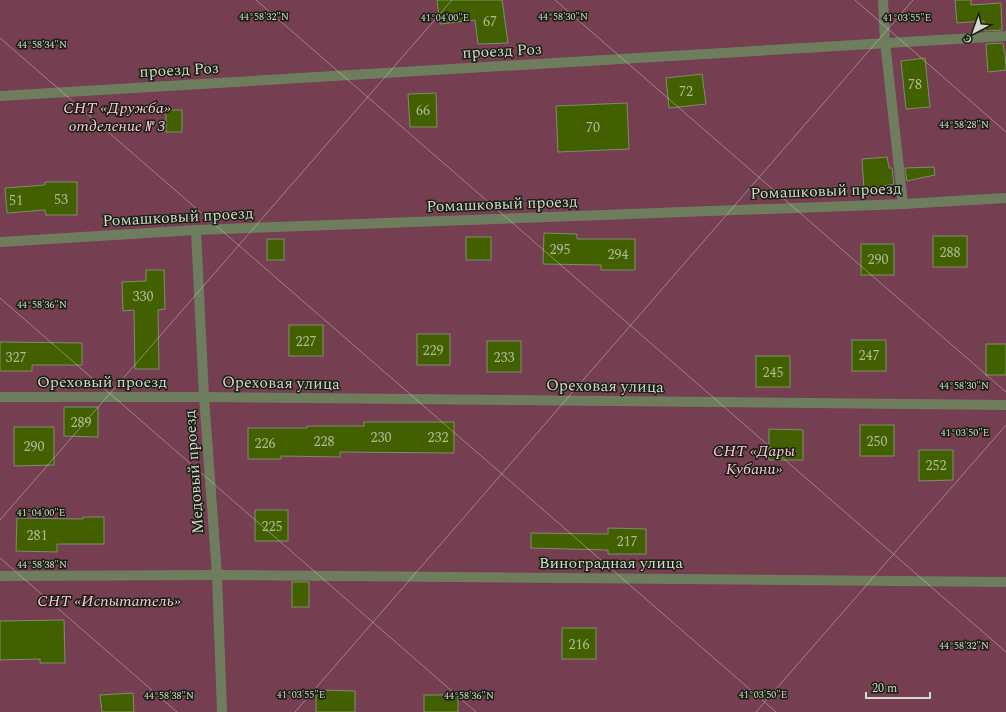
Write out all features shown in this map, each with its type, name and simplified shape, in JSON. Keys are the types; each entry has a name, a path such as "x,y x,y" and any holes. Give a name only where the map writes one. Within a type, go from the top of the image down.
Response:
{"street":[{"path":"883,0 903,204"},
{"name":"проезд Роз","path":"0,96 1006,36"},
{"name":"Ромашковый проезд","path":"0,242 196,230 903,204 1006,198"},
{"name":"Медовый проезд","path":"196,230 204,397 217,575 222,712"},
{"name":"Ореховый проезд","path":"0,397 204,397"},
{"name":"Ореховая улица","path":"204,397 1006,405"},
{"name":"Виноградная улица","path":"0,576 217,575 1006,582"}],"green space":[{"path":"0,0 1006,0 1006,712 0,712"}],"building":[{"path":"437,0 502,0 508,43 478,44 475,20 440,24"},
{"path":"955,0 971,0 971,5 1001,3 1002,30 985,31 984,21 957,23"},
{"path":"1003,43 1006,70 988,72 986,44"},
{"path":"925,58 930,107 906,109 901,61"},
{"path":"702,74 706,104 669,108 666,78"},
{"path":"436,93 437,127 410,127 408,94"},
{"path":"627,103 629,149 558,152 556,106"},
{"path":"166,110 182,110 182,132 166,132"},
{"path":"887,157 889,168 892,168 894,184 864,190 862,159"},
{"path":"934,167 935,175 907,181 905,168"},
{"path":"45,182 77,182 77,215 46,215 45,210 7,213 5,188 45,185"},
{"path":"544,233 577,234 577,239 635,239 635,270 601,270 601,265 543,264"},
{"path":"933,236 967,236 967,267 933,267"},
{"path":"466,237 491,237 491,260 466,260"},
{"path":"267,239 284,239 284,260 267,260"},
{"path":"861,244 894,244 894,275 861,275"},
{"path":"146,270 164,270 165,309 158,310 159,369 135,369 134,310 123,311 122,282 146,281"},
{"path":"289,325 323,325 323,356 289,356"},
{"path":"417,334 450,334 450,365 417,365"},
{"path":"852,340 886,340 886,371 852,371"},
{"path":"487,341 521,341 521,372 487,372"},
{"path":"0,342 82,343 82,365 32,365 32,371 0,371"},
{"path":"986,344 1006,344 1006,375 986,375"},
{"path":"756,356 790,356 790,387 756,387"},
{"path":"64,407 98,407 98,437 64,436"},
{"path":"364,422 454,422 454,453 340,452 340,457 281,456 281,459 248,459 248,428 364,426"},
{"path":"860,425 894,425 894,456 860,456"},
{"path":"14,427 54,427 54,465 14,466"},
{"path":"769,429 803,430 803,460 769,460"},
{"path":"919,450 953,450 953,480 919,481"},
{"path":"255,510 288,510 288,541 255,541"},
{"path":"83,517 104,517 104,544 57,544 57,552 16,551 17,518 83,519"},
{"path":"608,528 646,529 646,554 608,554 608,550 531,548 531,533 608,534"},
{"path":"292,582 309,582 309,607 292,607"},
{"path":"64,620 65,663 40,663 40,659 0,660 0,621"},
{"path":"562,628 596,628 596,659 562,659"},
{"path":"316,690 355,691 355,712 316,712"},
{"path":"133,693 134,712 102,712 100,695"},
{"path":"424,695 458,695 458,712 424,712"}],"park label":[{"name":"СНТ «Дружба» отделение № 3","path":"117,117"},
{"name":"СНТ «Дары Кубани»","path":"754,460"},
{"name":"СНТ «Испытатель»","path":"109,601"}]}
